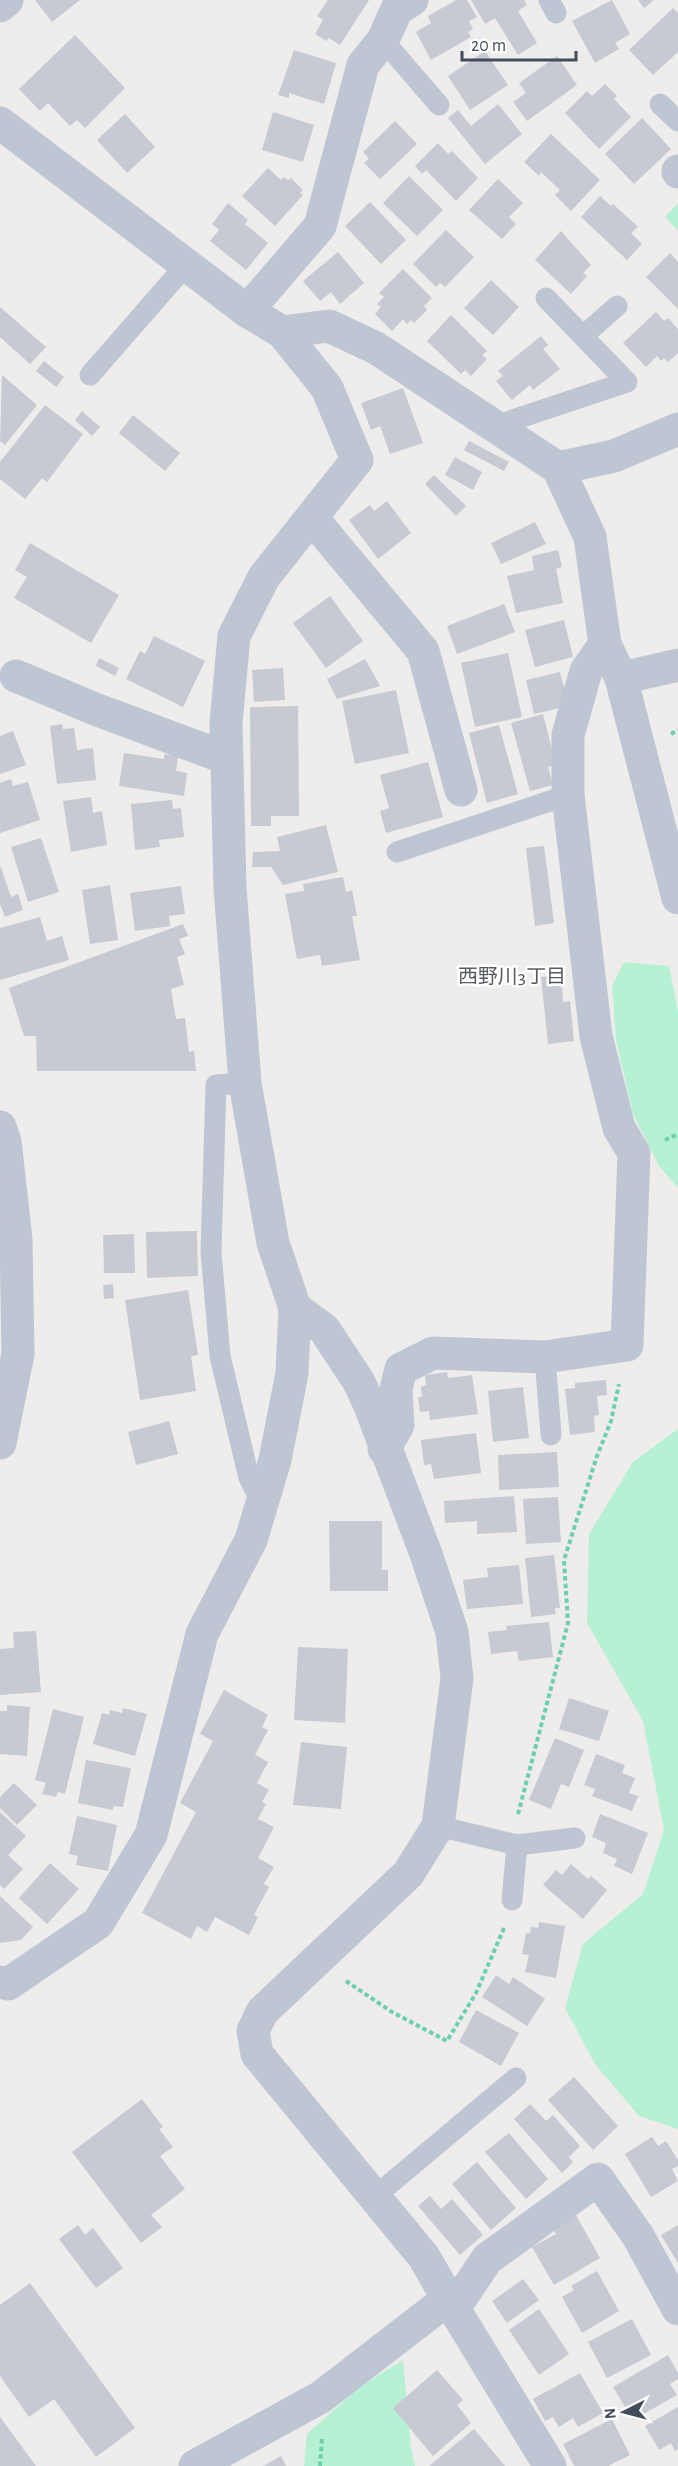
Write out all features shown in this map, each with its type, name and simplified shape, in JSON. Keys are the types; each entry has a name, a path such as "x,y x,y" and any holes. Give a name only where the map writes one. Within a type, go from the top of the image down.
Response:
{"street":[{"path":"0,6 7,0"},
{"path":"247,310 320,226 363,65 383,40 397,9 412,0"},
{"path":"0,123 186,265 247,310 282,332 327,388 357,460 264,577 234,636 226,758 230,888 245,1083 273,1243 295,1308 292,1373 275,1460 251,1540 202,1634 151,1834 98,1923 3,1986"},
{"path":"282,332 329,326 376,348 558,468 590,537 605,644 621,678 678,898"},
{"path":"558,468 614,456 678,429"},
{"path":"312,518 423,651 461,790"},
{"path":"384,1449 398,1425 396,1389 401,1369 433,1353 545,1358 627,1345 634,1153 619,1128 596,1036 568,795 568,735 586,671 605,644"},
{"path":"621,678 678,665"},
{"path":"16,676 95,709 226,758"},
{"path":"0,1127 5,1141 16,1239 18,1354 0,1443"},
{"path":"295,1308 324,1329 359,1382 426,1554 452,1632 457,1678 438,1826 408,1874 262,2012 253,2031 257,2054 373,2198 424,2256 550,2466"},
{"path":"195,2466 321,2397 451,2303 487,2259 598,2179 638,2236 678,2309"}],"lane":[{"path":"383,40 439,105"},
{"path":"660,104 678,121"},
{"path":"90,375 186,265"},
{"path":"495,426 627,382 546,298"},
{"path":"583,336 617,306"},
{"path":"397,852 568,795"},
{"path":"245,1083 216,1085 211,1252 220,1356 249,1478 262,1503"},
{"path":"545,1358 551,1435"},
{"path":"438,1826 517,1845 575,1838"},
{"path":"512,1900 517,1845"},
{"path":"373,2198 516,2078"}],"path":[{"path":"517,1845 518,1809 568,1623 564,1560 597,1456 611,1422 627,1345"},
{"path":"316,1960 392,2012 447,2041 476,1993 500,1944 512,1900"}],"green space":[{"path":"678,203 678,231 665,217"},
{"path":"624,962 669,966 678,1011 678,1188 659,1166 633,1114 616,1040 612,986"},
{"path":"678,1429 678,2129 639,2116 595,2064 565,2008 583,1944 643,1894 664,1830 643,1721 587,1623 589,1534 633,1462"},
{"path":"403,2360 411,2447 415,2466 304,2466 307,2434 361,2386"}],"building":[{"path":"35,0 80,0 52,22"},
{"path":"328,0 369,0 340,45 329,38 326,41 315,34 323,20 317,16"},
{"path":"456,0 467,0 477,17 469,21 473,29 468,32 471,37 431,60 416,32 431,23 428,16"},
{"path":"471,0 524,0 527,5 518,11 537,43 518,55 495,18 485,24"},
{"path":"612,0 630,34 615,43 619,49 595,63 572,21"},
{"path":"638,0 654,0 644,8"},
{"path":"673,8 678,13 678,52 653,75 629,50"},
{"path":"75,35 125,88 85,128 77,120 70,126 48,103 40,111 19,89"},
{"path":"294,50 336,63 324,104 289,93 289,98 278,95"},
{"path":"485,51 508,85 470,110 448,76"},
{"path":"557,56 577,85 527,121 513,102 526,93 519,83"},
{"path":"605,84 617,96 614,99 631,117 599,149 565,113 587,91 592,96"},
{"path":"498,104 522,134 485,164 448,118 458,110 471,126"},
{"path":"273,112 314,125 303,162 262,150"},
{"path":"125,114 155,147 127,173 97,140"},
{"path":"642,118 671,149 634,184 605,154"},
{"path":"395,121 417,144 380,179 364,163 369,159 363,152"},
{"path":"551,134 600,180 571,211 555,195 560,190 541,172 539,176 524,162"},
{"path":"438,143 448,154 452,151 478,178 456,201 426,170 422,174 415,166"},
{"path":"268,168 281,180 284,177 288,180 291,178 303,190 300,193 303,195 275,226 242,196"},
{"path":"409,176 443,210 417,236 383,203"},
{"path":"498,179 523,203 509,217 516,224 502,239 469,210"},
{"path":"600,196 611,206 613,204 638,227 631,233 642,244 627,260 581,217"},
{"path":"370,202 406,240 381,264 345,226"},
{"path":"228,203 248,220 245,224 268,243 246,270 210,241 219,230 212,224"},
{"path":"446,230 474,257 445,287 440,283 436,287 413,264"},
{"path":"561,231 591,265 583,273 587,276 571,294 535,260"},
{"path":"338,252 364,283 340,304 331,292 320,301 303,281"},
{"path":"670,253 678,262 678,309 646,277"},
{"path":"403,269 432,298 424,306 427,310 414,323 411,320 407,324 403,319 392,331 375,314 381,307 377,304 384,297 379,293"},
{"path":"491,280 519,307 493,335 464,308"},
{"path":"0,307 46,347 30,364 0,337"},
{"path":"656,312 664,321 668,318 678,329 678,353 668,362 664,358 661,361 657,356 646,367 623,343"},
{"path":"451,315 487,351 482,355 487,359 471,376 465,370 461,374 427,341"},
{"path":"541,336 548,345 543,349 560,369 533,390 530,385 512,400 496,381 503,376 498,371"},
{"path":"44,361 64,377 56,387 36,371"},
{"path":"2,375 37,405 5,445 0,441"},
{"path":"403,388 423,443 390,454 380,426 371,430 361,403"},
{"path":"45,405 83,434 47,482 42,478 25,499 0,479 0,462"},
{"path":"82,411 100,427 92,436 75,420"},
{"path":"133,415 180,453 165,471 119,433"},
{"path":"469,441 509,462 504,471 464,450"},
{"path":"455,457 482,472 473,490 445,475"},
{"path":"434,475 466,506 456,516 425,484"},
{"path":"387,501 411,533 378,559 349,520 370,505 374,511"},
{"path":"535,522 546,544 501,564 491,543"},
{"path":"30,543 119,595 91,643 14,598 27,577 15,570"},
{"path":"558,550 562,567 556,569 563,603 516,613 507,576 534,570 532,556"},
{"path":"330,596 363,641 326,668 293,623"},
{"path":"504,604 515,632 457,654 447,626"},
{"path":"564,620 573,657 535,667 525,630"},
{"path":"154,636 205,661 183,707 126,679 140,651 145,654"},
{"path":"508,653 522,717 475,727 461,663"},
{"path":"99,658 119,668 115,676 96,666"},
{"path":"365,659 380,686 337,699 327,679"},
{"path":"283,668 285,700 254,702 252,670"},
{"path":"560,672 569,706 534,714 526,680"},
{"path":"396,690 409,753 355,764 342,701"},
{"path":"298,706 299,816 271,816 271,826 251,826 250,707"},
{"path":"543,714 556,765 548,767 553,785 530,791 511,723"},
{"path":"62,724 63,729 74,728 77,750 93,748 96,780 57,784 50,726"},
{"path":"499,725 518,794 487,803 469,733"},
{"path":"13,731 26,765 0,774 0,736"},
{"path":"124,753 164,759 164,754 178,756 176,771 187,773 184,796 119,786"},
{"path":"428,762 443,817 386,833 380,811 389,808 380,775"},
{"path":"11,779 13,786 28,782 40,820 0,833 0,783"},
{"path":"91,797 93,813 102,811 107,845 71,852 63,801"},
{"path":"172,800 173,809 181,808 184,837 159,840 160,847 135,850 131,804"},
{"path":"326,825 338,872 283,885 271,867 252,867 253,852 280,851 277,837"},
{"path":"41,838 59,892 28,902 11,847"},
{"path":"544,846 554,923 535,926 526,848"},
{"path":"0,865 11,897 18,894 23,910 5,917 0,904"},
{"path":"343,877 346,892 352,890 357,916 352,916 360,960 322,966 320,955 297,959 285,894 304,891 303,884"},
{"path":"110,885 118,940 90,944 82,890"},
{"path":"181,886 185,914 169,916 170,926 135,931 130,893"},
{"path":"40,917 47,941 62,936 69,960 0,980 0,928"},
{"path":"183,924 188,936 179,939 185,954 177,957 184,985 171,989 176,1019 185,1018 189,1052 194,1051 196,1071 37,1071 36,1036 24,1036 9,988"},
{"path":"561,975 563,1002 570,1001 574,1041 548,1044 541,977"},
{"path":"197,1231 198,1276 147,1278 146,1232"},
{"path":"134,1234 135,1273 104,1273 103,1235"},
{"path":"113,1284 114,1298 104,1299 103,1285"},
{"path":"188,1290 198,1355 191,1356 196,1391 140,1400 125,1300"},
{"path":"447,1372 448,1378 472,1375 478,1414 430,1420 429,1411 420,1412 418,1397 422,1397 421,1387 426,1385 425,1375"},
{"path":"606,1380 607,1395 597,1396 599,1415 594,1416 595,1432 570,1435 565,1389 575,1388 575,1383"},
{"path":"523,1387 529,1438 493,1442 488,1391"},
{"path":"169,1421 178,1454 136,1465 128,1432"},
{"path":"476,1433 481,1473 434,1479 431,1464 424,1465 421,1440"},
{"path":"557,1452 559,1487 499,1490 498,1455"},
{"path":"514,1496 517,1532 477,1534 477,1521 445,1523 444,1501"},
{"path":"558,1497 561,1542 526,1544 523,1499"},
{"path":"329,1521 382,1521 382,1570 388,1570 388,1591 330,1591"},
{"path":"554,1555 560,1608 555,1608 556,1614 531,1617 525,1558"},
{"path":"519,1565 523,1604 467,1609 463,1580 488,1577 487,1568"},
{"path":"549,1622 553,1657 519,1661 517,1651 491,1654 488,1632 507,1630 506,1626"},
{"path":"36,1631 41,1692 0,1695 0,1649 14,1648 13,1632"},
{"path":"298,1647 348,1649 345,1723 294,1720"},
{"path":"224,1690 268,1715 262,1727 268,1730 255,1755 268,1762 257,1783 269,1790 262,1802 266,1804 258,1819 274,1827 258,1858 274,1867 264,1884 269,1887 254,1915 258,1917 249,1935 215,1917 207,1932 197,1926 191,1939 142,1913 196,1812 180,1803 213,1741 200,1734"},
{"path":"569,1698 609,1711 599,1741 559,1729"},
{"path":"7,1705 30,1707 27,1756 0,1754 0,1711 7,1711"},
{"path":"123,1708 147,1714 135,1756 93,1744 102,1713 109,1715 110,1710 122,1713"},
{"path":"53,1709 84,1717 65,1794 58,1792 56,1797 42,1794 46,1783 35,1780"},
{"path":"555,1738 584,1750 569,1787 561,1784 551,1809 529,1800"},
{"path":"301,1742 347,1747 341,1809 293,1805"},
{"path":"596,1754 625,1765 622,1773 635,1778 629,1793 638,1796 632,1811 592,1796 595,1789 584,1785"},
{"path":"86,1760 131,1768 123,1807 114,1806 113,1810 78,1803"},
{"path":"14,1783 37,1805 17,1825 0,1808 0,1797"},
{"path":"0,1812 26,1836 8,1855 23,1869 4,1889 0,1885"},
{"path":"600,1814 648,1833 632,1874 614,1866 617,1859 603,1853 606,1843 592,1837"},
{"path":"77,1816 117,1825 108,1871 76,1865 78,1856 69,1854"},
{"path":"50,1863 79,1889 47,1924 19,1898"},
{"path":"571,1864 588,1879 591,1876 607,1890 583,1919 543,1885 556,1870 562,1875"},
{"path":"0,1896 33,1927 21,1940 0,1943"},
{"path":"539,1922 565,1926 556,1978 525,1972 529,1955 522,1954 526,1933 530,1933 531,1927 538,1928"},
{"path":"496,1975 509,1984 513,1977 545,1999 527,2026 482,1997"},
{"path":"476,2010 519,2033 501,2066 459,2042"},
{"path":"574,2077 618,2126 593,2150 548,2100"},
{"path":"142,2099 163,2127 159,2129 173,2147 160,2156 185,2189 151,2215 162,2227 141,2243 72,2152"},
{"path":"530,2104 546,2121 553,2115 580,2146 569,2157 573,2162 562,2173 514,2119"},
{"path":"509,2133 548,2179 526,2199 485,2152"},
{"path":"652,2137 658,2146 666,2141 678,2160 678,2166 672,2169 678,2181 651,2197 625,2154"},
{"path":"477,2162 516,2208 491,2230 452,2184"},
{"path":"430,2196 441,2209 452,2199 483,2235 460,2255 418,2206"},
{"path":"576,2215 600,2258 554,2285 532,2247 556,2234 553,2228"},
{"path":"78,2225 85,2235 93,2228 123,2268 96,2288 59,2239"},
{"path":"678,2225 678,2263 661,2235"},
{"path":"597,2271 619,2311 582,2333 562,2297 574,2290 571,2286"},
{"path":"523,2279 539,2300 507,2323 492,2301"},
{"path":"30,2283 135,2428 96,2457 54,2399 29,2417 0,2376 0,2305"},
{"path":"539,2309 569,2354 539,2375 509,2330"},
{"path":"632,2319 651,2355 607,2378 588,2342"},
{"path":"668,2355 678,2373 678,2379 670,2384 677,2395 633,2420 613,2387"},
{"path":"437,2370 463,2400 457,2405 471,2423 433,2456 393,2408"},
{"path":"580,2373 603,2413 578,2427 573,2418 559,2427 553,2417 545,2421 533,2399"},
{"path":"678,2407 678,2449 675,2451 671,2443 659,2450 645,2426"},
{"path":"0,2417 36,2466 0,2466"},
{"path":"612,2419 630,2455 608,2466 574,2466 563,2444"},
{"path":"474,2429 505,2466 429,2466"},
{"path":"281,2456 286,2466 263,2466"}],"district":[{"name":"西野川3丁目","path":"512,976"}]}
